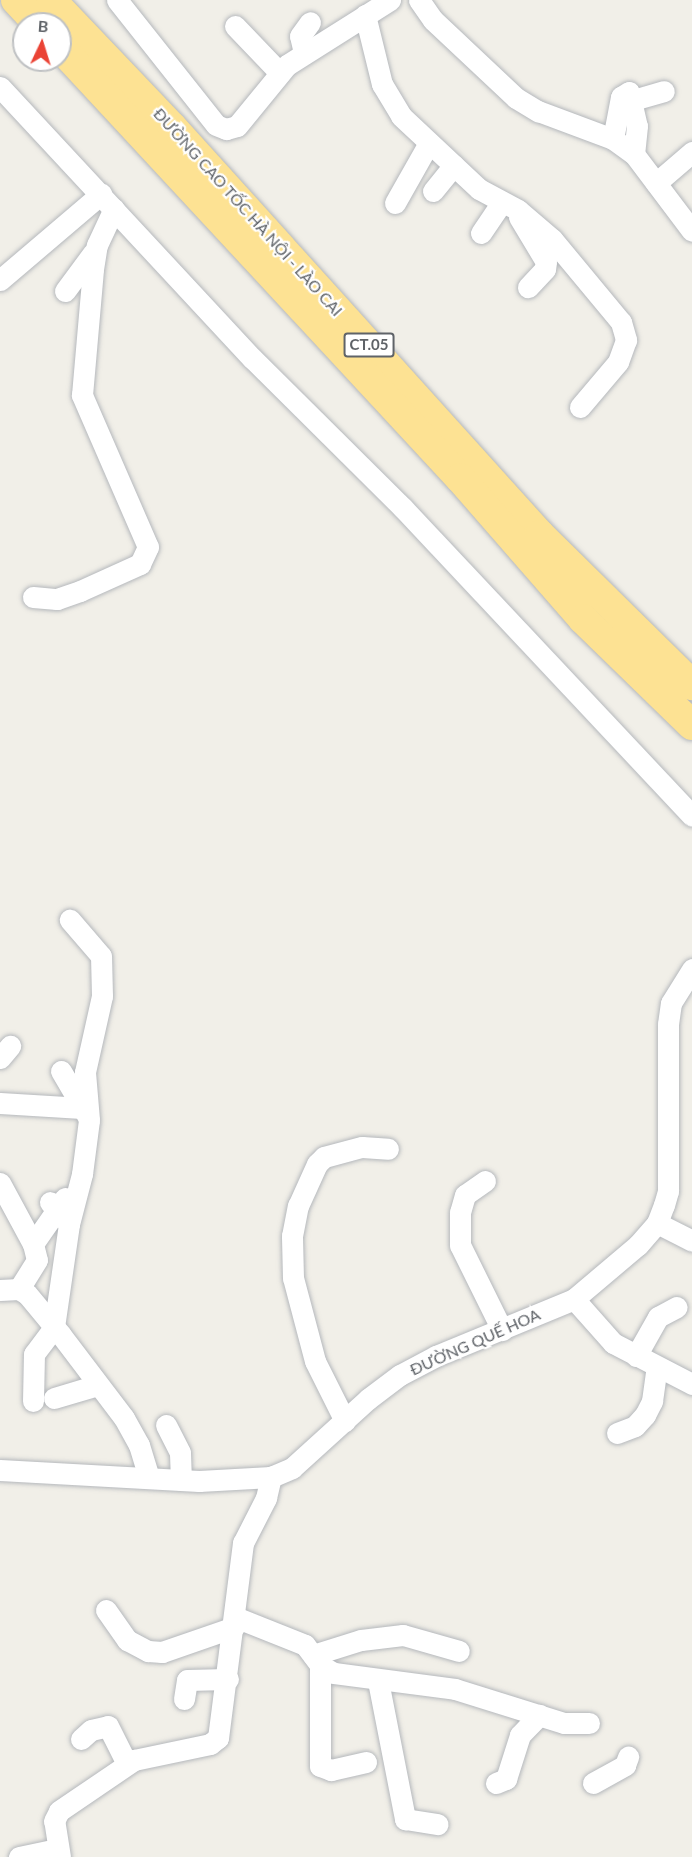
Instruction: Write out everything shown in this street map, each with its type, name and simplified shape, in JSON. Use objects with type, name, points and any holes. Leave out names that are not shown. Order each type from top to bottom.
[{"type":"highway","points":[[16,0],[27,12]]},
{"type":"highway","name":"ĐƯỜNG CAO TỐC HÀ NỘI - LÀO CAI","points":[[51,0],[172,127],[540,535],[692,685]]},
{"type":"highway","name":"ĐƯỜNG CAO TỐC HÀ NỘI - LÀO CAI","points":[[72,61],[452,470],[583,619],[692,725]]},
{"type":"street","points":[[117,0],[216,125],[226,129],[237,126],[280,74],[304,53],[390,0]]},
{"type":"street","points":[[419,0],[433,20],[516,98],[538,111],[613,139],[634,154],[692,231]]},
{"type":"street","points":[[365,15],[382,84],[401,116],[479,189],[510,206],[552,239],[621,322],[626,340],[618,362],[580,407]]},
{"type":"street","points":[[304,53],[300,36],[310,21]]},
{"type":"street","points":[[235,26],[280,74]]},
{"type":"street","points":[[368,73],[373,47]]},
{"type":"street","points":[[0,87],[253,359],[403,507],[692,816]]},
{"type":"street","points":[[633,100],[664,91]]},
{"type":"street","points":[[613,139],[621,97],[629,92],[633,100],[637,126],[634,154]]},
{"type":"street","points":[[395,203],[429,143]]},
{"type":"street","points":[[656,183],[692,152]]},
{"type":"street","points":[[433,191],[453,165]]},
{"type":"street","points":[[33,597],[57,599],[80,591],[140,564],[148,547],[82,395],[97,245],[108,202]]},
{"type":"street","points":[[0,280],[108,202]]},
{"type":"street","points":[[481,233],[510,206]]},
{"type":"street","points":[[510,206],[546,262],[545,269],[528,287]]},
{"type":"street","points":[[65,291],[97,245]]},
{"type":"street","points":[[33,1244],[58,1212],[82,1174],[85,1072],[102,996],[100,956],[70,920]]},
{"type":"street","name":"ĐƯỜNG QUẾ HOA","points":[[0,1470],[181,1480],[271,1477],[292,1468],[400,1376],[574,1299],[657,1223],[668,1191],[668,1024],[671,1003],[692,969]]},
{"type":"street","points":[[61,1071],[85,1114]]},
{"type":"street","points":[[0,1103],[85,1114]]},
{"type":"street","points":[[345,1421],[315,1361],[293,1278],[292,1236],[298,1206],[316,1164],[324,1157],[362,1147],[388,1149]]},
{"type":"street","points":[[485,1181],[465,1195],[460,1212],[460,1245],[502,1330]]},
{"type":"street","points":[[0,1183],[33,1244],[37,1260],[10,1290],[54,1327],[98,1385],[139,1445],[148,1478]]},
{"type":"street","points":[[33,1401],[34,1354],[54,1327],[58,1212]]},
{"type":"street","points":[[657,1223],[692,1241]]},
{"type":"street","points":[[574,1299],[613,1343],[692,1384]]},
{"type":"street","points":[[636,1356],[658,1317],[678,1307]]},
{"type":"street","points":[[617,1433],[634,1426],[645,1414],[652,1401],[657,1367]]},
{"type":"street","points":[[54,1398],[98,1385]]},
{"type":"street","points":[[166,1425],[180,1453],[181,1480]]},
{"type":"street","points":[[19,1857],[59,1853],[55,1815],[127,1764],[147,1755],[210,1744],[218,1738],[228,1679],[243,1543],[266,1498],[271,1477]]},
{"type":"street","points":[[106,1610],[127,1640],[148,1651],[162,1652],[235,1622],[305,1645],[317,1660],[334,1673],[378,1681],[455,1689],[564,1723],[589,1723]]},
{"type":"street","points":[[317,1660],[361,1640],[403,1635],[459,1651]]},
{"type":"street","points":[[317,1660],[320,1766],[331,1770],[366,1762]]},
{"type":"street","points":[[184,1699],[187,1680],[228,1679]]},
{"type":"street","points":[[378,1681],[405,1819],[438,1824]]},
{"type":"street","points":[[496,1783],[506,1779],[520,1735],[538,1715]]},
{"type":"street","points":[[81,1739],[91,1730],[108,1726],[127,1764]]},
{"type":"street","points":[[593,1783],[625,1765],[628,1757]]}]
